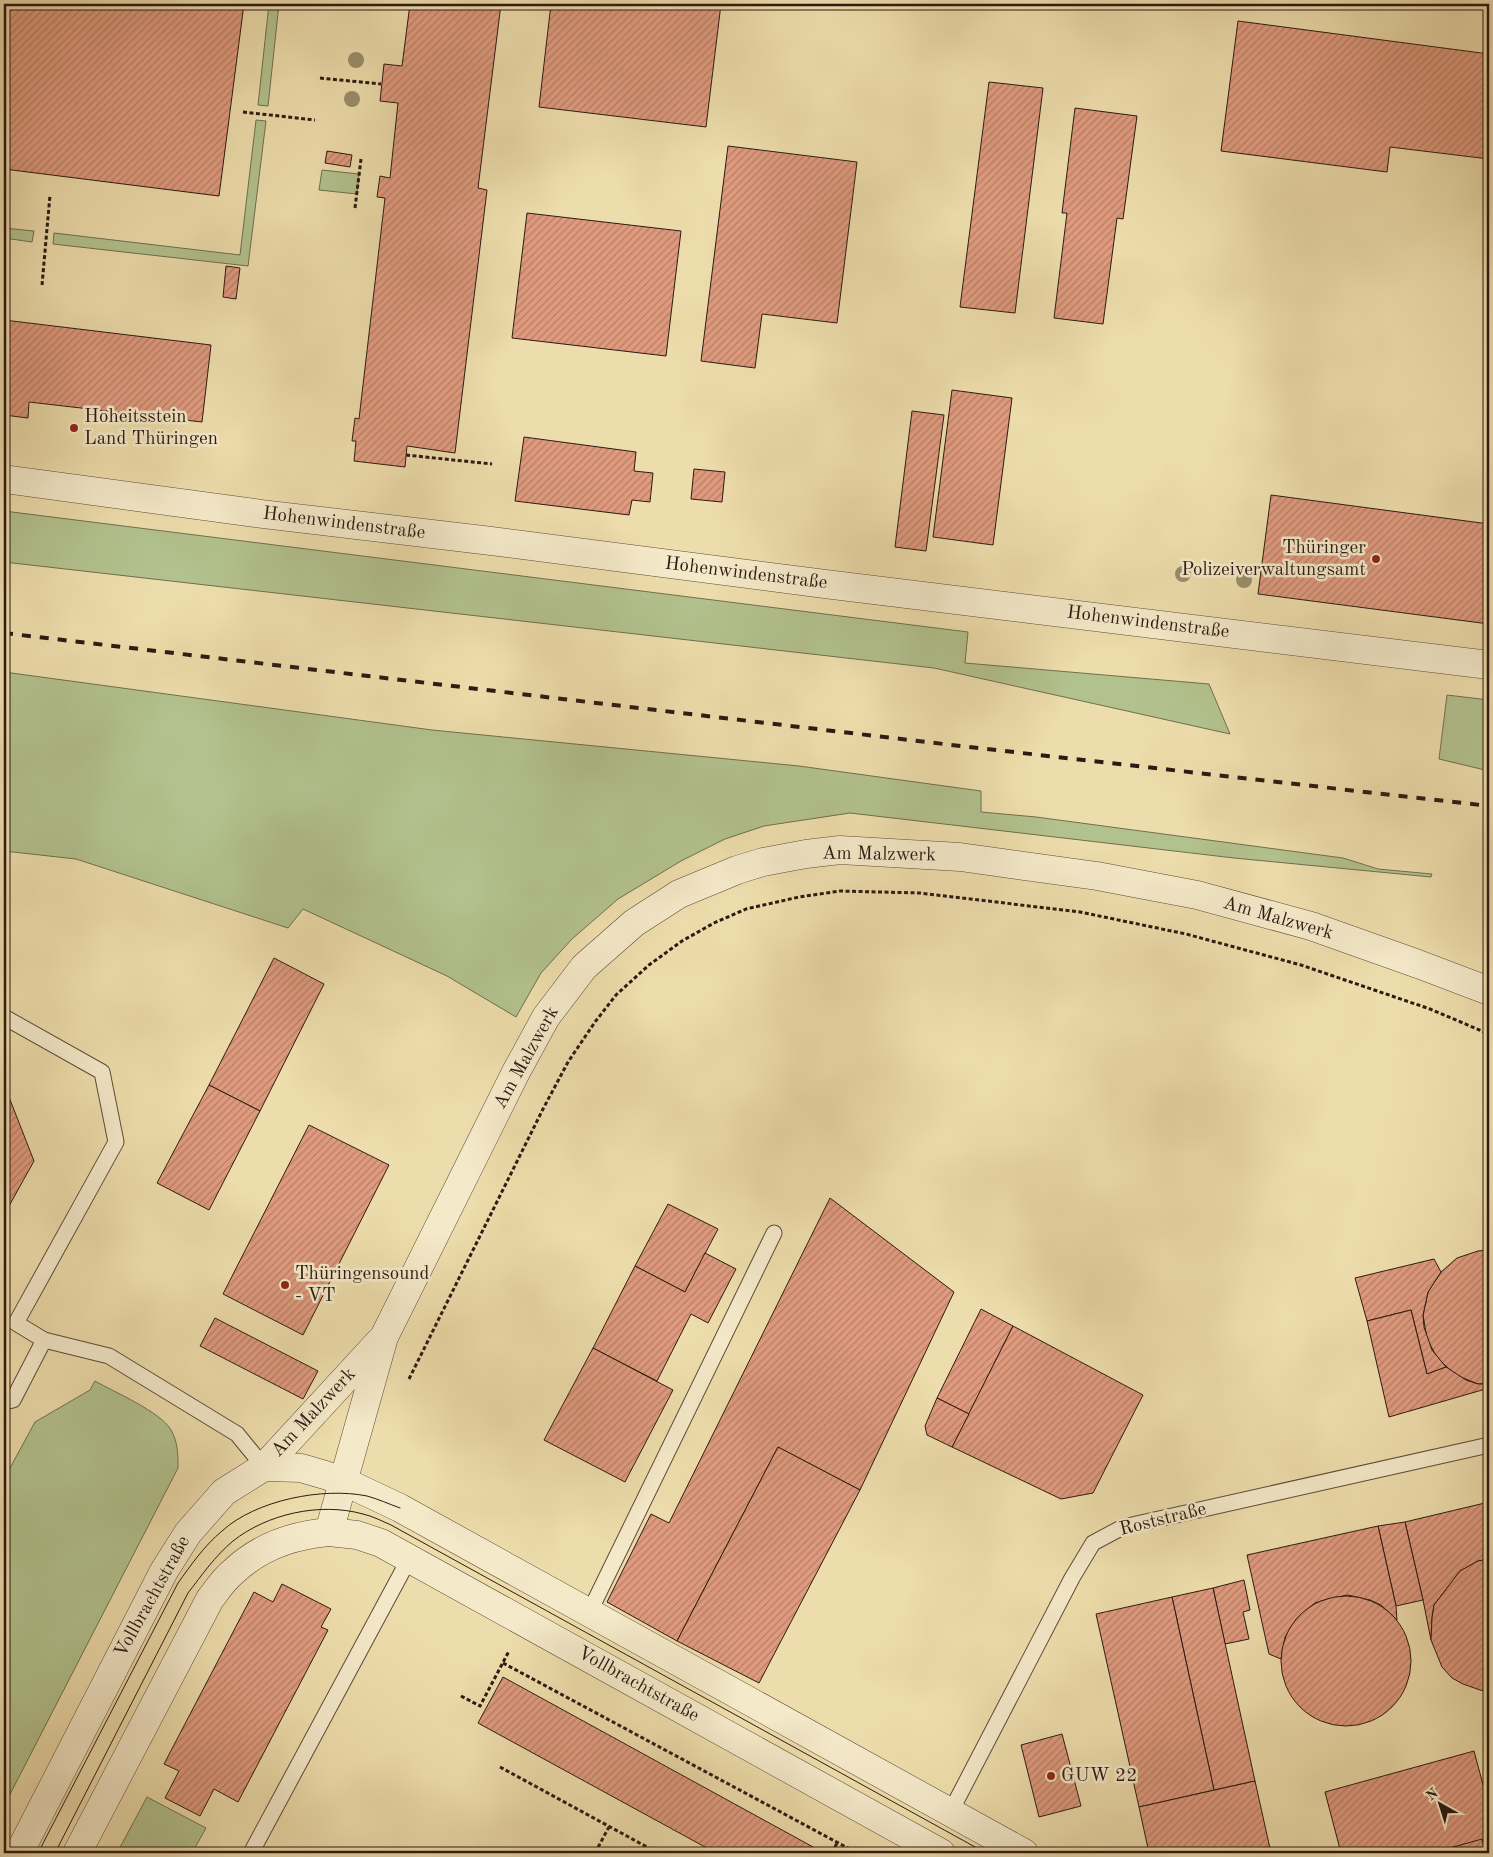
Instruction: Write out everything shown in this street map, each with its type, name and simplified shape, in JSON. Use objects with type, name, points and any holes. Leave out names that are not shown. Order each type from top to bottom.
[{"type":"street","name":"Hohenwindenstraße","points":[[4,480],[825,584],[1489,664]]},
{"type":"street","name":"Am Malzwerk","points":[[342,1487],[384,1337],[516,1072],[552,1010],[584,967],[634,923],[679,894],[763,862],[806,854],[840,850],[960,857],[1097,876],[1197,895],[1311,926],[1418,964],[1489,992]]},
{"type":"street","name":"Am Malzwerk","points":[[264,1467],[384,1337]]},
{"type":"street","points":[[264,1467],[301,1468],[342,1487],[400,1508],[1024,1853]]},
{"type":"street","name":"Vollbrachtstraße","points":[[19,1853],[164,1571],[188,1533],[224,1492],[264,1467]]},
{"type":"street","points":[[329,1532],[342,1487]]},
{"type":"street","name":"Vollbrachtstraße","points":[[77,1853],[210,1599],[232,1572],[253,1555],[306,1534],[329,1532],[357,1535],[373,1540],[409,1559],[934,1852]]},
{"type":"street","name":"Roststraße","points":[[934,1852],[950,1813]]},
{"type":"lane","points":[[4,1017],[102,1072],[116,1142],[10,1320],[44,1340],[109,1356],[237,1434],[264,1467]]},
{"type":"lane","points":[[589,1613],[774,1233]]},
{"type":"lane","points":[[4,1402],[13,1400],[44,1340]]},
{"type":"lane","name":"Roststraße","points":[[950,1813],[1072,1578],[1093,1542],[1123,1527],[1489,1445]]},
{"type":"lane","points":[[250,1853],[409,1559]]},
{"type":"path","points":[[320,78],[382,84]]},
{"type":"path","points":[[243,112],[315,120]]},
{"type":"path","points":[[355,208],[360,158]]},
{"type":"path","points":[[42,286],[50,195]]},
{"type":"path","points":[[406,455],[492,464]]},
{"type":"path","points":[[407,1383],[543,1109],[568,1062],[595,1022],[616,995],[649,965],[682,941],[714,923],[746,909],[799,897],[840,891],[920,893],[1080,912],[1186,934],[1301,965],[1430,1009],[1489,1034]]},
{"type":"path","points":[[503,1663],[857,1853]]},
{"type":"path","points":[[461,1696],[480,1706],[494,1679]]},
{"type":"path","points":[[500,1767],[658,1853]]},
{"type":"path","points":[[595,1853],[609,1827]]},
{"type":"path","points":[[832,1853],[837,1843]]},
{"type":"green space","points":[[269,4],[279,4],[268,106],[258,105]]},
{"type":"green space","points":[[256,120],[266,121],[248,266],[53,244],[54,233],[240,255]]},
{"type":"green space","points":[[322,170],[359,174],[357,194],[319,190]]},
{"type":"green space","points":[[4,228],[34,231],[32,242],[4,238]]},
{"type":"green space","points":[[4,511],[968,632],[965,663],[1209,684],[1230,734],[934,668],[4,562]]},
{"type":"green space","points":[[4,672],[432,730],[799,766],[981,791],[981,812],[1036,817],[1343,858],[1378,869],[1432,874],[1431,877],[1234,858],[850,813],[764,826],[725,839],[681,861],[618,899],[572,939],[541,973],[516,1017],[447,976],[303,909],[288,928],[76,859],[4,851]]},
{"type":"green space","points":[[1447,695],[1489,700],[1489,771],[1439,759]]},
{"type":"green space","points":[[95,1381],[148,1409],[166,1423],[175,1439],[178,1453],[178,1468],[4,1806],[4,1479],[35,1422],[90,1390]]},
{"type":"green space","points":[[147,1797],[206,1828],[192,1853],[117,1853]]},
{"type":"building","points":[[4,4],[244,4],[219,196],[4,169]]},
{"type":"building","points":[[410,4],[501,4],[478,188],[487,190],[455,453],[407,446],[405,467],[354,461],[356,441],[352,441],[355,418],[359,419],[385,198],[377,197],[380,176],[390,178],[398,103],[380,101],[384,64],[402,66]]},
{"type":"building","points":[[551,4],[721,4],[706,127],[539,107]]},
{"type":"building","points":[[1238,21],[1489,54],[1489,159],[1390,147],[1387,172],[1221,151]]},
{"type":"building","points":[[989,82],[1043,88],[1015,313],[960,307]]},
{"type":"building","points":[[1075,108],[1137,116],[1123,219],[1117,218],[1103,324],[1054,318],[1067,213],[1062,213]]},
{"type":"building","points":[[728,146],[857,162],[837,323],[762,314],[755,368],[701,361]]},
{"type":"building","points":[[327,151],[352,155],[350,167],[325,163]]},
{"type":"building","points":[[527,213],[681,231],[666,356],[512,338]]},
{"type":"building","points":[[226,266],[240,268],[236,299],[223,297]]},
{"type":"building","points":[[4,320],[211,345],[202,422],[29,402],[28,418],[4,415]]},
{"type":"building","points":[[952,390],[1012,398],[993,545],[933,537]]},
{"type":"building","points":[[912,411],[944,415],[926,551],[895,547]]},
{"type":"building","points":[[524,437],[636,452],[634,471],[653,473],[650,502],[632,500],[629,515],[515,501]]},
{"type":"building","points":[[694,469],[725,472],[722,502],[691,499]]},
{"type":"building","name":"Thüringer Polizeiverwaltungsamt","points":[[1271,495],[1489,524],[1489,624],[1258,594]]},
{"type":"building","points":[[274,958],[324,984],[260,1111],[209,1085]]},
{"type":"building","points":[[209,1085],[260,1111],[209,1210],[157,1183]]},
{"type":"building","points":[[4,1089],[7,1092],[34,1161],[4,1215]]},
{"type":"building","points":[[309,1125],[389,1165],[303,1335],[223,1294]]},
{"type":"building","points":[[830,1198],[954,1292],[860,1490],[778,1447],[677,1641],[607,1602],[651,1514],[669,1523]]},
{"type":"building","points":[[668,1204],[718,1229],[685,1292],[635,1266]]},
{"type":"building","points":[[1489,1250],[1489,1384],[1478,1384],[1456,1375],[1438,1359],[1427,1339],[1423,1315],[1428,1292],[1441,1272],[1457,1258],[1478,1251]]},
{"type":"building","points":[[705,1253],[736,1269],[708,1323],[691,1314],[657,1381],[593,1348],[635,1266],[685,1292]]},
{"type":"building","points":[[1434,1259],[1441,1272],[1428,1292],[1423,1315],[1424,1327],[1432,1350],[1446,1367],[1427,1374],[1411,1310],[1367,1321],[1355,1278]]},
{"type":"building","points":[[981,1309],[1013,1326],[969,1414],[937,1398]]},
{"type":"building","points":[[1411,1310],[1427,1374],[1446,1367],[1466,1380],[1478,1384],[1489,1384],[1489,1388],[1389,1417],[1367,1321]]},
{"type":"building","points":[[215,1318],[318,1371],[303,1399],[200,1346]]},
{"type":"building","points":[[1013,1326],[1143,1395],[1093,1493],[1061,1499],[952,1447]]},
{"type":"building","points":[[593,1348],[673,1390],[625,1482],[544,1440]]},
{"type":"building","points":[[937,1398],[969,1414],[952,1447],[927,1435],[925,1426]]},
{"type":"building","points":[[778,1447],[860,1490],[759,1683],[677,1641]]},
{"type":"building","points":[[1489,1502],[1489,1559],[1478,1561],[1460,1571],[1434,1605],[1431,1640],[1405,1522]]},
{"type":"building","points":[[1405,1522],[1423,1600],[1396,1606],[1378,1526]]},
{"type":"building","points":[[1378,1526],[1396,1606],[1397,1620],[1381,1605],[1370,1600],[1348,1595],[1328,1599],[1315,1603],[1297,1618],[1285,1637],[1281,1659],[1269,1654],[1247,1555]]},
{"type":"building","points":[[1489,1559],[1489,1692],[1463,1684],[1452,1678],[1442,1667],[1431,1640],[1434,1605],[1460,1571],[1478,1561]]},
{"type":"building","points":[[1244,1580],[1250,1610],[1243,1612],[1249,1639],[1225,1644],[1213,1588]]},
{"type":"building","points":[[282,1584],[331,1609],[321,1627],[328,1630],[238,1802],[214,1789],[200,1816],[165,1798],[179,1771],[164,1764],[254,1592],[273,1602]]},
{"type":"building","points":[[1213,1588],[1255,1781],[1214,1790],[1172,1597]]},
{"type":"building","points":[[1346,1596],[1359,1597],[1371,1601],[1392,1615],[1406,1636],[1410,1648],[1410,1674],[1406,1686],[1392,1707],[1371,1721],[1359,1725],[1346,1726],[1333,1725],[1321,1721],[1300,1707],[1286,1686],[1282,1674],[1281,1661],[1282,1648],[1286,1636],[1300,1615],[1321,1601],[1333,1597]]},
{"type":"building","points":[[1172,1597],[1214,1790],[1139,1807],[1096,1614]]},
{"type":"building","points":[[503,1677],[824,1853],[716,1853],[478,1723]]},
{"type":"building","name":"GUW 22","points":[[1062,1734],[1081,1806],[1039,1817],[1021,1745]]},
{"type":"building","points":[[1474,1751],[1489,1807],[1489,1838],[1432,1853],[1341,1853],[1325,1792]]},
{"type":"building","points":[[1255,1781],[1271,1853],[1149,1853],[1139,1807]]},
{"type":"building","points":[[1482,1839],[1485,1853],[1432,1853]]},
{"type":"tram line","points":[[38,1853],[178,1583],[215,1537],[236,1520],[253,1511],[291,1498],[331,1493],[350,1494],[367,1496],[400,1508]]},
{"type":"tram line","points":[[55,1853],[188,1593],[209,1566],[233,1541],[262,1524],[278,1517],[295,1513],[329,1509],[363,1514],[391,1525],[986,1853]]},
{"type":"railway","points":[[4,633],[969,747],[1489,806]]},
{"type":"place","name":"Hoheitsstein Land Thüringen","points":[[74,428]]},
{"type":"place","name":"Thüringer Polizeiverwaltungsamt","points":[[1376,559]]},
{"type":"place","name":"Thüringensound - VT","points":[[285,1285]]},
{"type":"place","name":"GUW 22","points":[[1051,1776]]}]
